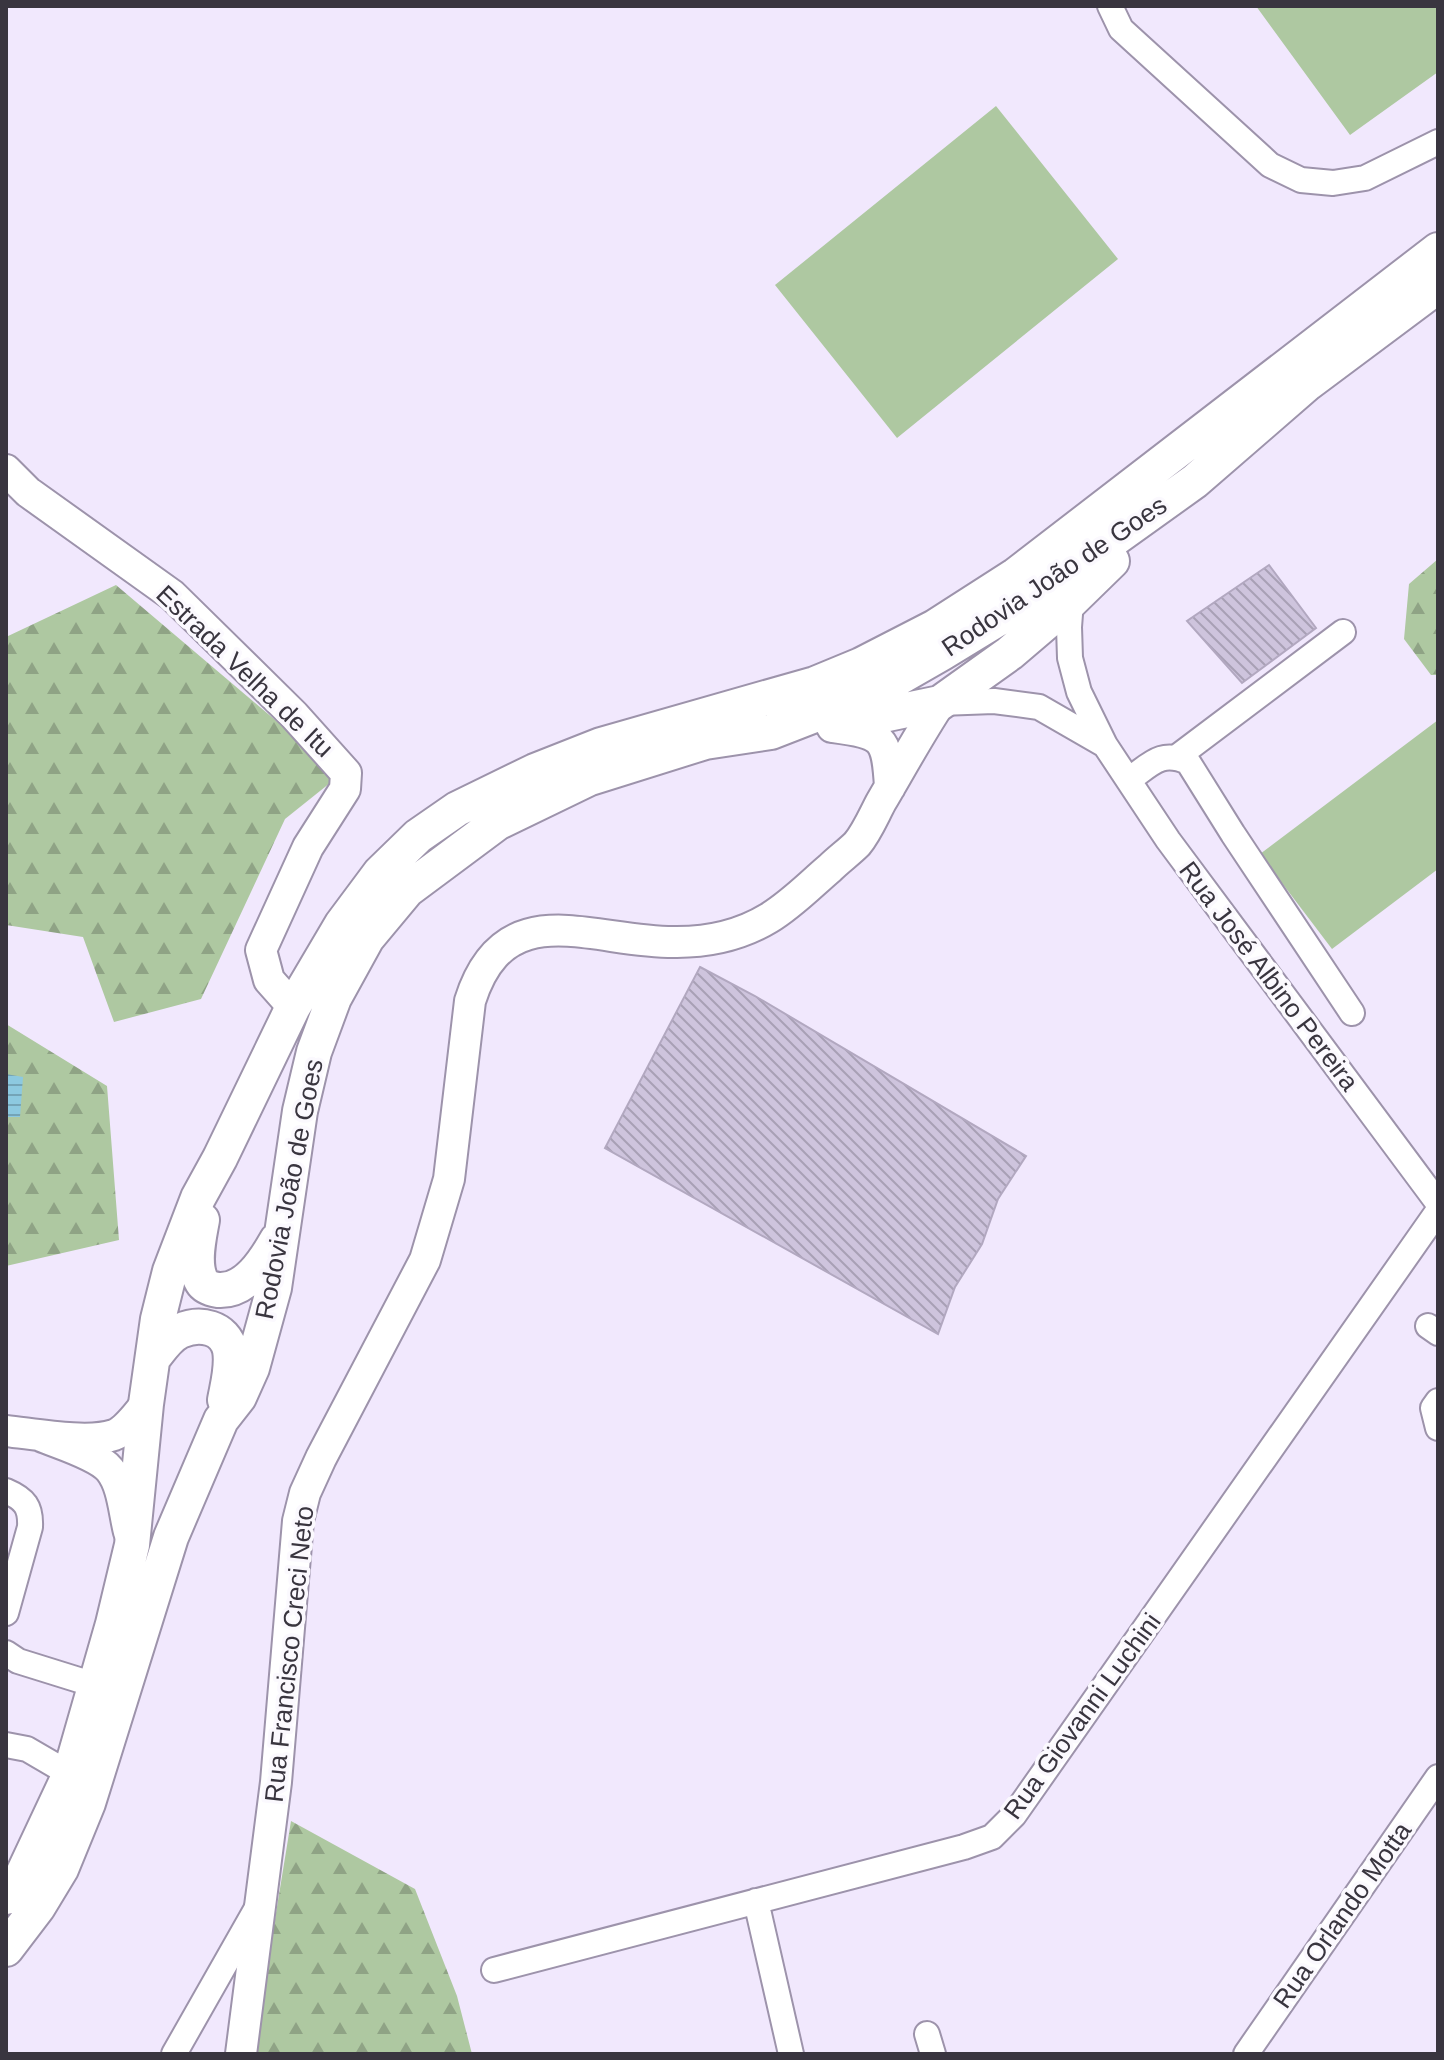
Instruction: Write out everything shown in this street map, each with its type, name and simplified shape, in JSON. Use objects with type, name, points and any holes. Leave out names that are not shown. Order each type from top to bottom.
[{"type":"highway","name":"Rodovia João de Goes","points":[[6,1897],[23,1874],[70,1774],[132,1545],[146,1404],[158,1319],[170,1271],[198,1198],[293,1007],[342,924],[380,873],[418,836],[457,809],[535,771],[601,745],[815,684],[861,665],[935,627],[1016,575],[1438,250]]},
{"type":"highway","name":"Rodovia João de Goes","points":[[6,1949],[38,1907],[61,1869],[88,1803],[171,1537],[221,1420],[239,1397],[252,1368],[274,1288],[300,1111],[314,1052],[334,998],[367,938],[407,890],[497,823],[590,778],[705,742],[771,732],[874,692],[942,653],[1029,600],[1195,481],[1308,383],[1438,286]]},
{"type":"highway","points":[[771,732],[826,726],[940,703],[1010,653],[1071,601],[1195,481]]},
{"type":"highway","points":[[220,1158],[201,1221],[197,1252],[202,1282],[210,1289],[223,1290],[237,1286],[252,1276],[266,1259],[282,1231]]},
{"type":"highway","points":[[154,1357],[178,1332],[208,1326],[220,1332],[229,1345],[232,1361],[221,1420]]},
{"type":"main road","name":"Estrada Velha de Itu","points":[[6,470],[28,492],[172,595],[294,715],[346,773],[345,789],[308,847],[261,950],[269,980],[293,1007]]},
{"type":"main road","name":"Rua Francisco Creci Neto","points":[[260,1903],[276,1782],[298,1521],[305,1493],[321,1458],[425,1260],[449,1179],[470,1001],[478,977],[500,950],[525,934],[558,930],[675,943],[731,937],[768,918],[802,895],[858,843],[912,745],[940,703]]},
{"type":"main road","points":[[826,726],[862,731],[876,738],[888,753],[890,787]]},
{"type":"main road","points":[[6,1431],[41,1436],[96,1437],[116,1434],[146,1404]]},
{"type":"main road","points":[[41,1436],[100,1461],[110,1470],[117,1484],[132,1545]]},
{"type":"main road","points":[[241,2054],[260,1903]]},
{"type":"street","points":[[1110,6],[1121,29],[1132,40],[1270,165],[1301,180],[1333,183],[1365,178],[1438,142]]},
{"type":"street","name":"Rua José Albino Pereira","points":[[1071,601],[1070,658],[1079,692],[1105,745],[1168,840],[1438,1203]]},
{"type":"street","points":[[1177,757],[1343,632]]},
{"type":"street","name":"Rua José Albino Pereira","points":[[940,703],[994,701],[1039,707],[1105,745]]},
{"type":"street","points":[[1130,779],[1160,757],[1177,757],[1188,762],[1352,1013]]},
{"type":"street","name":"Rua Giovanni Luchini","points":[[494,1970],[964,1847],[992,1837],[1014,1815],[1438,1211]]},
{"type":"street","points":[[1438,1401],[1433,1408],[1438,1428]]},
{"type":"street","points":[[6,1491],[23,1499],[29,1506],[30,1516],[6,1613]]},
{"type":"street","points":[[6,1653],[18,1661],[95,1685]]},
{"type":"street","points":[[6,1745],[27,1749],[70,1774]]},
{"type":"street","name":"Rua Orlando Motta","points":[[1246,2054],[1438,1777]]},
{"type":"street","points":[[756,1901],[791,2054]]},
{"type":"street","points":[[174,2054],[260,1903]]},
{"type":"green space","points":[[1256,6],[1438,6],[1438,72],[1350,135]]},
{"type":"green space","points":[[996,106],[1118,259],[897,438],[775,285]]},
{"type":"green space","points":[[1438,559],[1438,675],[1431,675],[1404,639],[1409,584]]},
{"type":"green space","points":[[116,585],[340,775],[285,819],[201,999],[114,1022],[83,937],[6,925],[6,637]]},
{"type":"green space","points":[[1438,720],[1438,869],[1332,949],[1260,854]]},
{"type":"green space","points":[[6,1024],[107,1086],[119,1240],[6,1266]]},
{"type":"green space","points":[[291,1821],[415,1889],[457,1996],[472,2054],[253,2054]]},
{"type":"water","points":[[6,1074],[23,1077],[20,1117],[6,1117]]},
{"type":"building","points":[[1269,565],[1316,628],[1242,683],[1187,621]]},
{"type":"building","points":[[700,967],[755,996],[1026,1156],[998,1199],[982,1244],[955,1287],[938,1334],[605,1148]]}]
